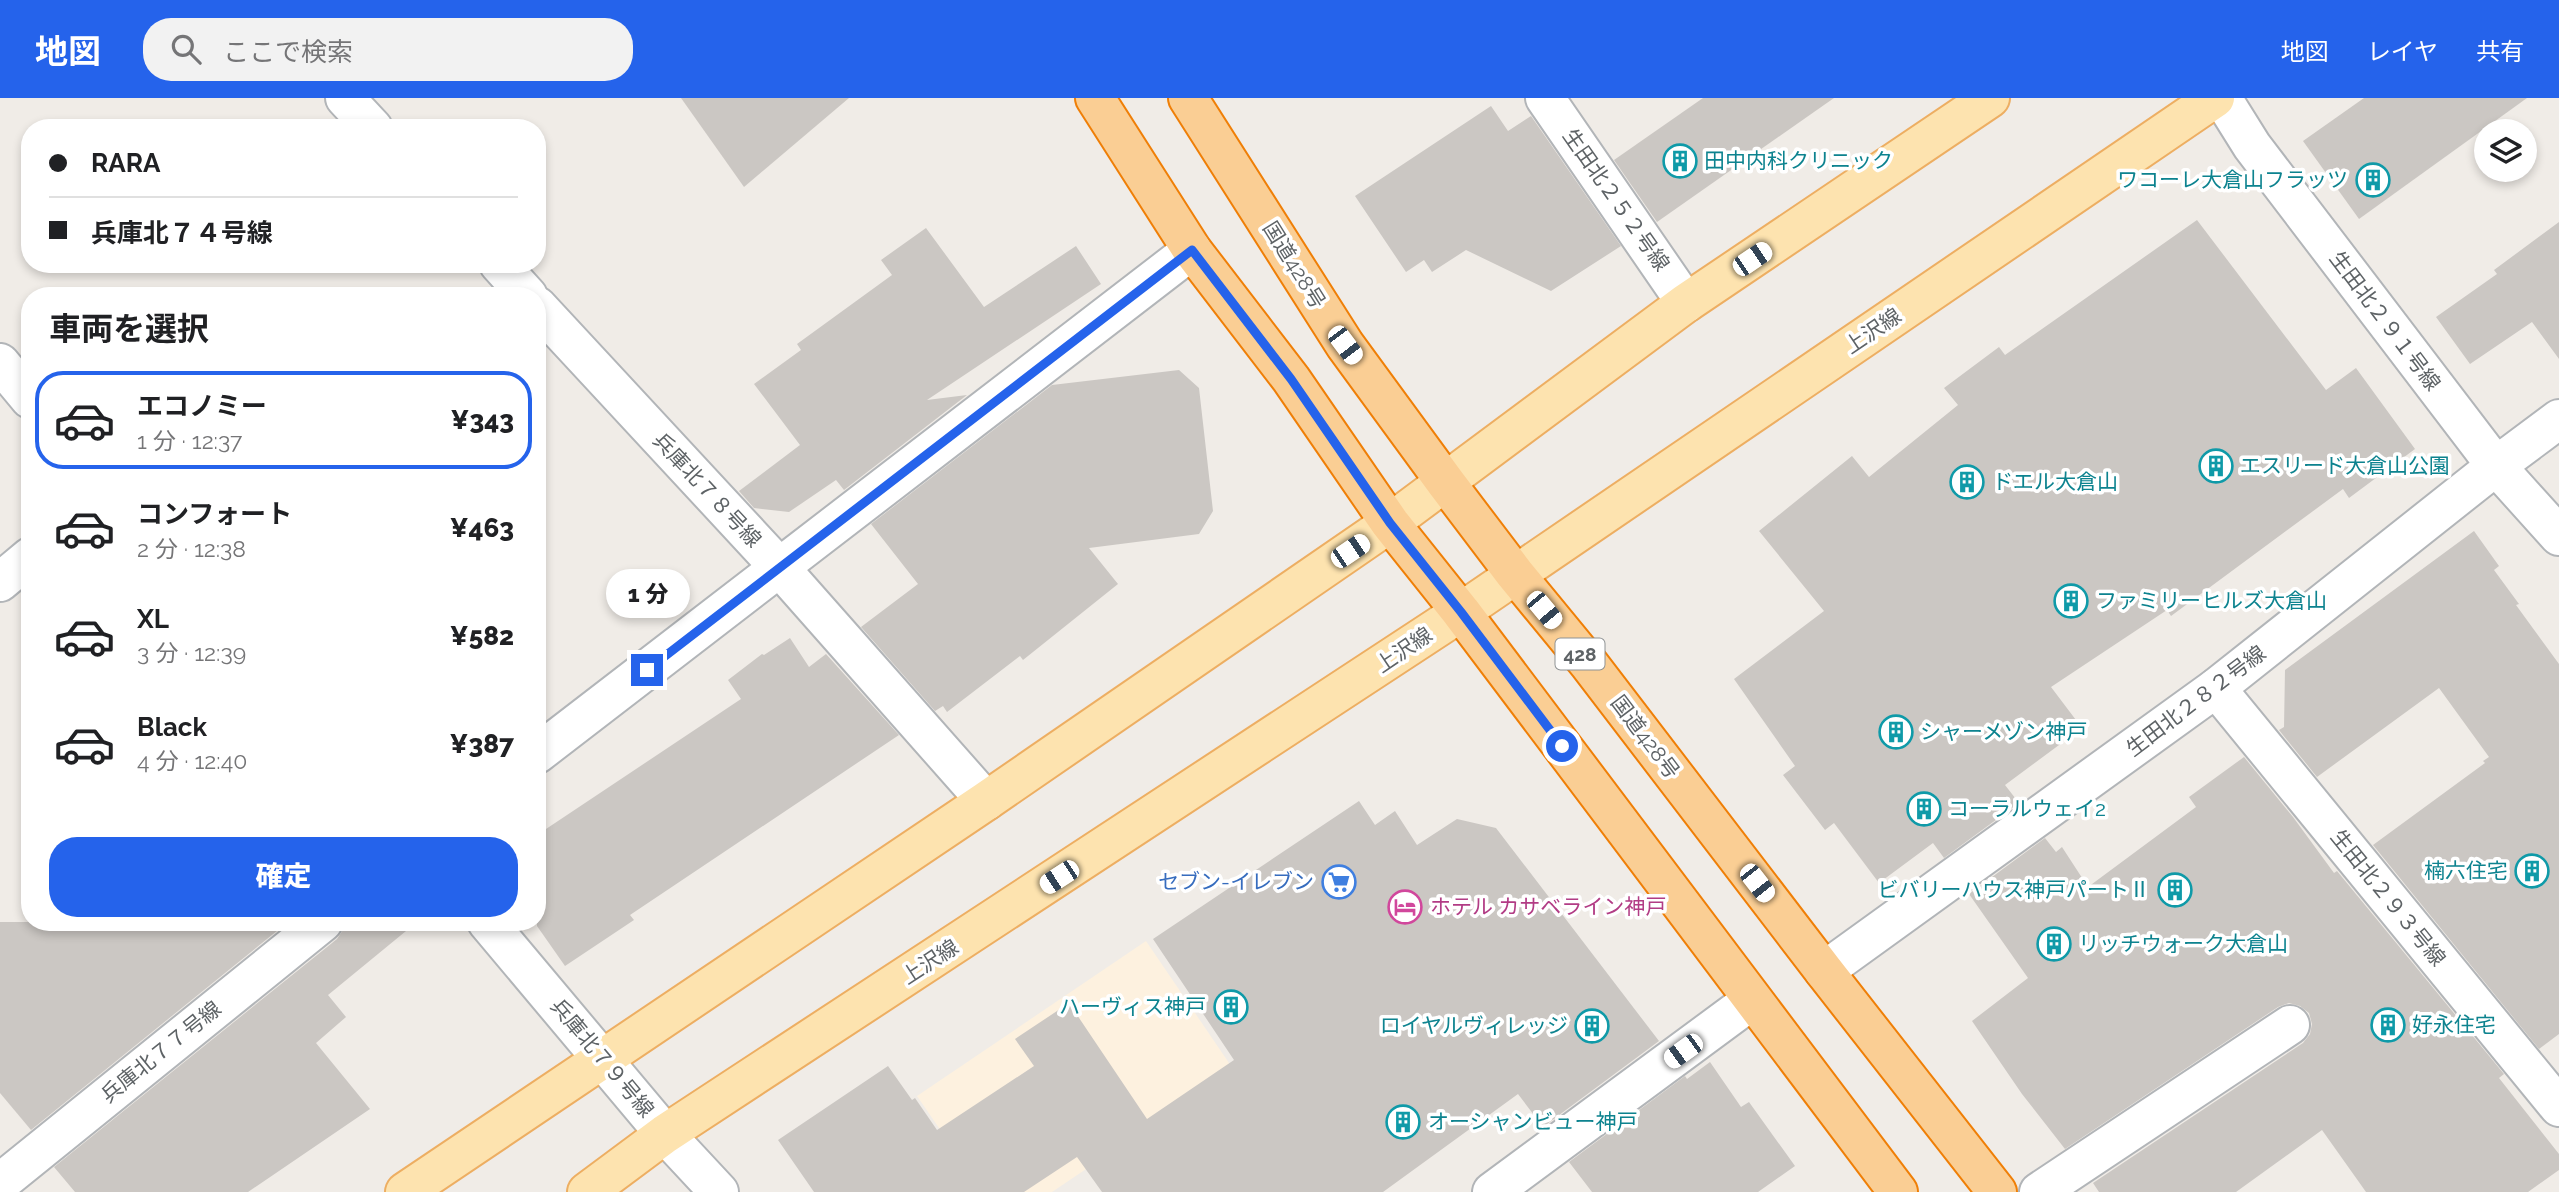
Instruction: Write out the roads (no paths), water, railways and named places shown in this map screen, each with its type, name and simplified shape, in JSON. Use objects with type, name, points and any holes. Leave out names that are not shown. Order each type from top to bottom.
[{"type":"highway","points":[[1095,98],[1192,250],[1291,379],[1390,523],[1461,612],[1898,1192]]},
{"type":"highway","name":"国道428号","points":[[1188,98],[1345,345],[1446,483],[1997,1192]]},
{"type":"main road","points":[[405,1192],[986,801],[1390,523],[1686,303],[1990,98]]},
{"type":"main road","name":"上沢線","points":[[587,1192],[665,1135],[1461,612],[2215,98]]},
{"type":"street","points":[[345,98],[365,119]]},
{"type":"street","name":"生田北２９１号線","points":[[2222,98],[2252,146],[2496,466],[2559,536]]},
{"type":"street","name":"生田北２５２号線","points":[[1558,102],[1686,303]]},
{"type":"street","points":[[546,747],[1192,250]]},
{"type":"street","points":[[507,273],[520,287]]},
{"type":"street","name":"兵庫北７８号線","points":[[546,316],[780,568],[986,801]]},
{"type":"street","points":[[0,363],[21,388]]},
{"type":"street","name":"生田北２８２号線","points":[[1824,971],[2217,688],[2559,419]]},
{"type":"street","points":[[0,582],[21,564]]},
{"type":"street","name":"生田北２９３号線","points":[[2217,688],[2559,1107]]},
{"type":"street","name":"兵庫北７７号線","points":[[0,1183],[312,931]]},
{"type":"street","name":"兵庫北７９号線","points":[[495,931],[665,1135],[719,1192]]},
{"type":"street","points":[[1492,1192],[1752,1000]]},
{"type":"street","points":[[2039,1192],[2290,1025]]},
{"type":"place","name":"田中内科クリニック","points":[[1680,161]]},
{"type":"place","name":"ワコーレ大倉山フラッツ","points":[[2373,180]]},
{"type":"place","name":"エスリード大倉山公園","points":[[2216,466]]},
{"type":"place","name":"ドエル大倉山","points":[[1967,482]]},
{"type":"place","name":"ファミリーヒルズ大倉山","points":[[2071,601]]},
{"type":"place","name":"シャーメゾン神戸","points":[[1896,732]]},
{"type":"place","name":"コーラルウェイ2","points":[[1924,809]]},
{"type":"place","name":"楠六住宅","points":[[2532,871]]},
{"type":"place","name":"セブン-イレブン","points":[[1339,882]]},
{"type":"place","name":"ビバリーハウス神戸パートⅡ","points":[[2175,890]]},
{"type":"place","name":"ホテル カサベライン神戸","points":[[1405,907]]},
{"type":"place","name":"リッチウォーク大倉山","points":[[2054,944]]},
{"type":"place","name":"ハーヴィス神戸","points":[[1231,1007]]},
{"type":"place","name":"好永住宅","points":[[2388,1025]]},
{"type":"place","name":"ロイヤルヴィレッジ","points":[[1592,1026]]},
{"type":"place","name":"オーシャンビュー神戸","points":[[1403,1122]]}]
